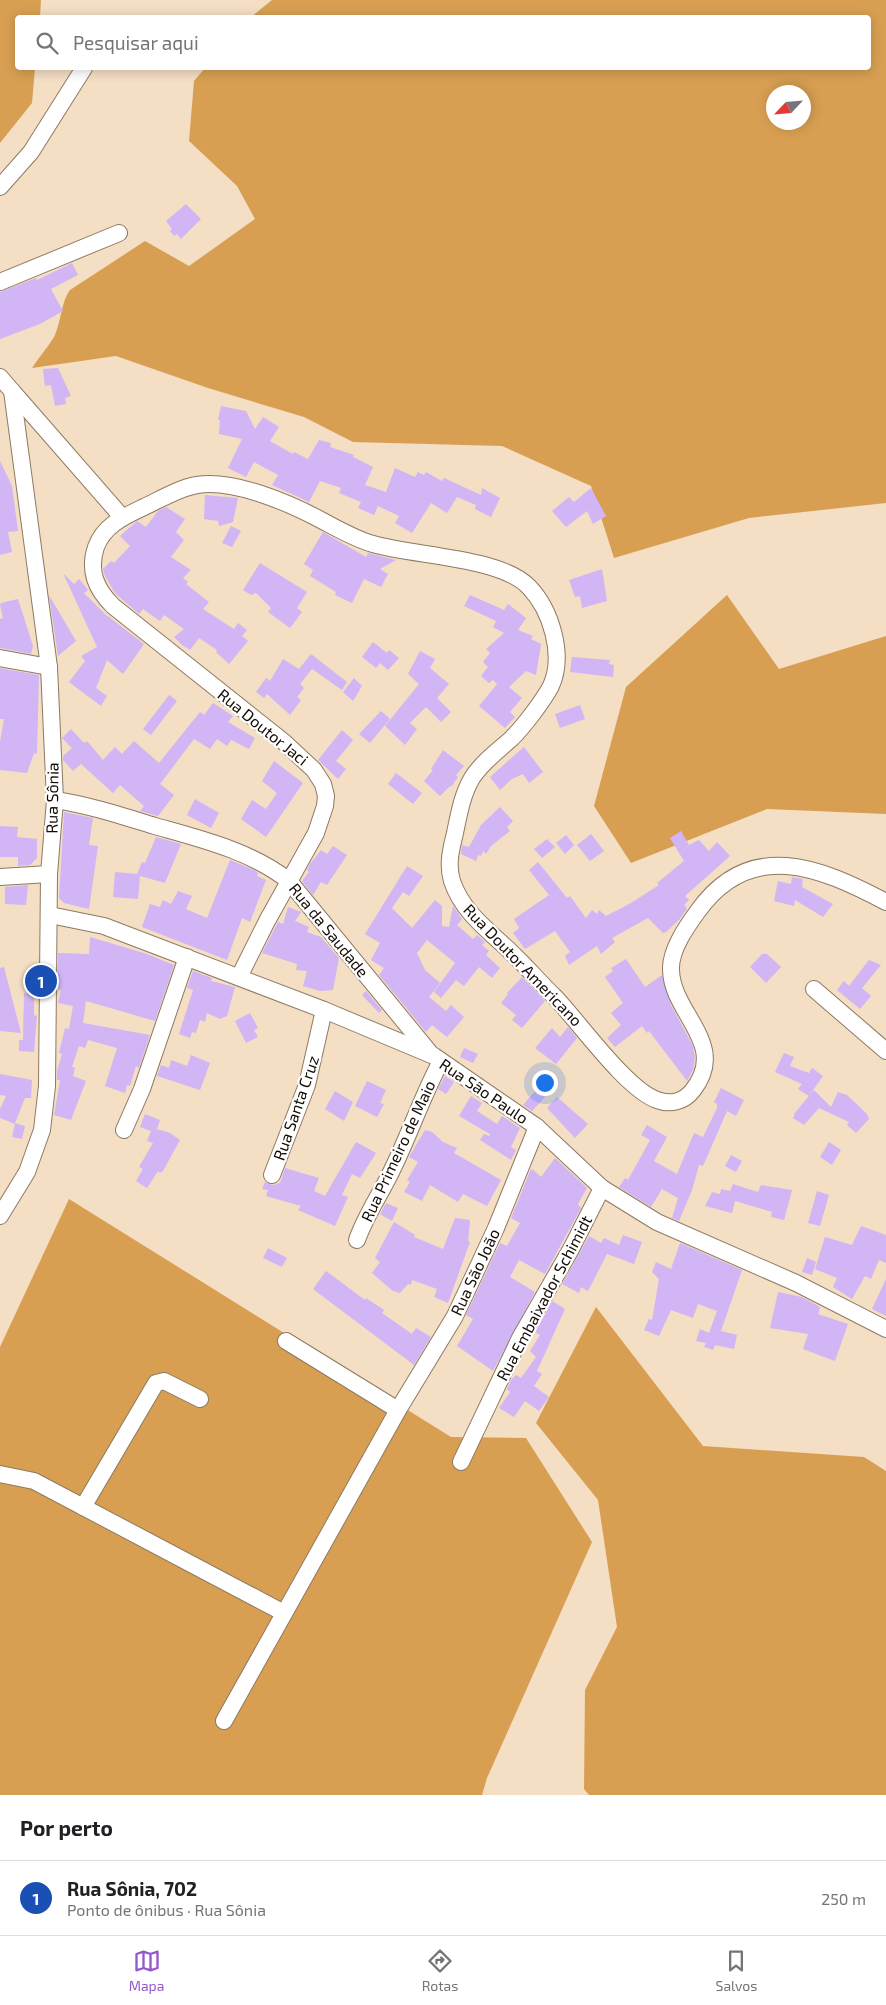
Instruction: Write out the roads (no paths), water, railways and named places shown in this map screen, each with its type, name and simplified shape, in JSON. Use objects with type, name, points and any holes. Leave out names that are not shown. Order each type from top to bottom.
[{"type":"street","points":[[0,187],[31,152],[83,70]]},
{"type":"street","points":[[0,282],[119,233]]},
{"type":"street","points":[[0,377],[122,517]]},
{"type":"street","name":"Rua Sônia","points":[[0,1216],[26,1172],[42,1130],[47,1086],[49,874],[55,800],[49,667],[12,391]]},
{"type":"street","name":"Rua Doutor Americano","points":[[122,517],[182,489],[204,484],[228,486],[299,509],[367,542],[483,565],[516,577],[531,589],[541,603],[553,635],[556,648],[554,675],[550,686],[520,728],[478,770],[469,784],[460,806],[451,851],[449,867],[452,880],[462,902],[474,918],[514,955],[571,1014],[627,1079],[656,1100],[676,1102],[688,1096],[699,1082],[704,1067],[705,1054],[702,1040],[682,1002],[671,970],[677,946],[690,923],[715,891],[731,878],[751,868],[770,864],[790,865],[815,871],[857,886],[886,902]]},
{"type":"street","name":"Rua Doutor Jaci","points":[[122,517],[102,535],[94,557],[94,577],[102,594],[149,636],[284,742],[314,770],[323,784],[326,796],[323,815],[316,833],[239,977]]},
{"type":"street","points":[[0,658],[49,667]]},
{"type":"street","name":"Rua da Saudade","points":[[55,800],[94,807],[223,846],[274,869],[290,881],[437,1060]]},
{"type":"street","points":[[0,877],[49,874]]},
{"type":"street","name":"Rua São Paulo","points":[[50,915],[104,926],[187,956],[324,1010],[437,1060],[537,1127],[602,1188],[657,1222],[796,1283],[886,1328]]},
{"type":"street","points":[[124,1130],[142,1089],[187,956]]},
{"type":"street","points":[[814,989],[886,1051]]},
{"type":"street","name":"Rua Santa Cruz","points":[[272,1175],[307,1085],[324,1010]]},
{"type":"street","name":"Rua Primeiro de Maio","points":[[357,1240],[365,1220],[394,1167],[437,1060]]},
{"type":"street","name":"Rua São João","points":[[224,1721],[398,1410],[455,1316],[496,1228],[537,1127]]},
{"type":"street","name":"Rua Embaixador Schimidt","points":[[461,1462],[520,1338],[571,1249],[602,1188]]},
{"type":"street","points":[[286,1341],[398,1410]]},
{"type":"street","points":[[83,1507],[156,1383],[164,1381],[200,1399]]},
{"type":"street","points":[[0,1474],[34,1481],[284,1614]]},
{"type":"place","name":"Rua Sônia, 702","points":[[41,981]]}]
